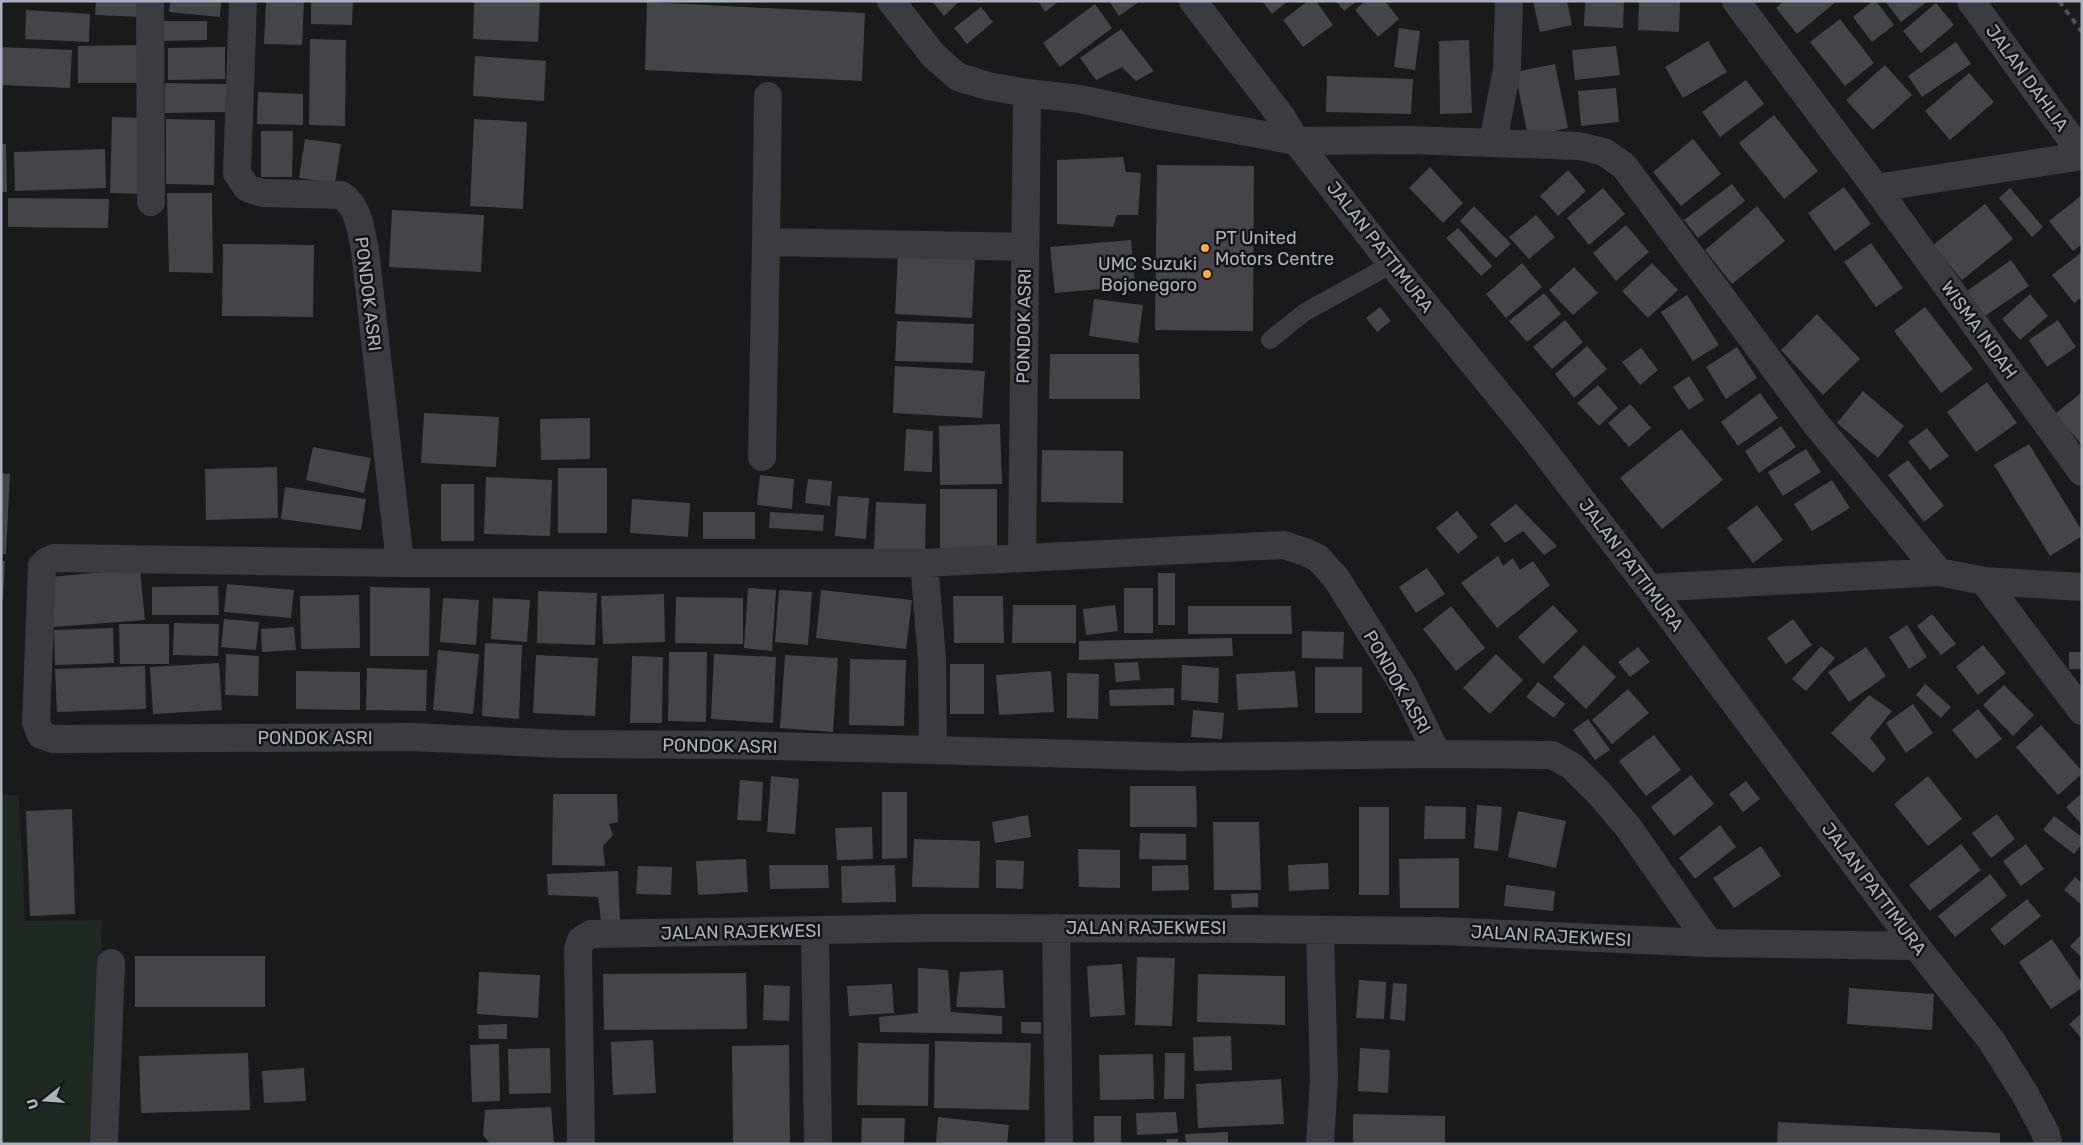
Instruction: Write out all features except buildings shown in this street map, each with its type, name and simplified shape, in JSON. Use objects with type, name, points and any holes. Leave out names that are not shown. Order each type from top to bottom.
[{"type":"street","points":[[150,1],[151,202]]},
{"type":"street","name":"PONDOK ASRI","points":[[243,1],[237,173],[247,188],[263,193],[341,195],[348,200],[354,209],[365,250],[400,563]]},
{"type":"street","points":[[891,1],[932,55],[958,77],[988,86],[1080,99],[1296,141],[1493,142],[1578,146],[1604,152],[1624,166],[1816,424],[1939,572]]},
{"type":"street","name":"JALAN PATTIMURA","points":[[1193,1],[1283,118],[1296,141],[1392,264],[1535,439],[1649,588],[1916,946],[1991,1040],[2025,1094],[2046,1134],[2048,1144]]},
{"type":"street","points":[[1493,142],[1507,69],[1509,1]]},
{"type":"street","name":"WISMA INDAH","points":[[1736,1],[1876,188],[2082,472]]},
{"type":"street","name":"JALAN DAHLIA","points":[[1971,1],[2082,155]]},
{"type":"street","name":"PONDOK ASRI","points":[[1022,558],[1027,93]]},
{"type":"street","points":[[762,457],[768,96]]},
{"type":"street","points":[[1876,188],[2082,155]]},
{"type":"street","points":[[766,242],[1025,246]]},
{"type":"street","name":"PONDOK ASRI","points":[[1437,754],[1404,686],[1336,578],[1318,558],[1284,545],[924,563],[400,563],[54,558],[42,566],[36,722],[41,734],[53,739],[412,737],[563,744],[730,745],[1179,757],[1437,754],[1552,755],[1572,766],[1599,793],[1628,827],[1709,943]]},
{"type":"street","points":[[924,563],[932,660],[933,750]]},
{"type":"street","points":[[1649,588],[1939,572],[1984,581],[2082,587]]},
{"type":"street","points":[[1984,581],[2082,711]]},
{"type":"street","points":[[1056,928],[1059,1144]]},
{"type":"street","name":"JALAN RAJEKWESI","points":[[581,1144],[578,949],[581,940],[591,934],[1056,928],[1320,931],[1441,930],[1709,943],[1916,946]]},
{"type":"street","points":[[815,931],[818,1144]]},
{"type":"street","points":[[1320,931],[1324,1078],[1320,1144]]},
{"type":"street","points":[[104,1144],[111,963]]},
{"type":"lane","points":[[1270,340],[1305,312],[1392,264]]},
{"type":"shaded area","points":[[1,795],[19,795],[25,921],[102,920],[94,1144],[1,1144]]},
{"type":"railway","points":[[2059,1],[2082,32]]},
{"type":"place","name":"PT United Motors Centre","points":[[1205,248]]},
{"type":"place","name":"UMC Suzuki Bojonegoro","points":[[1207,274]]}]
